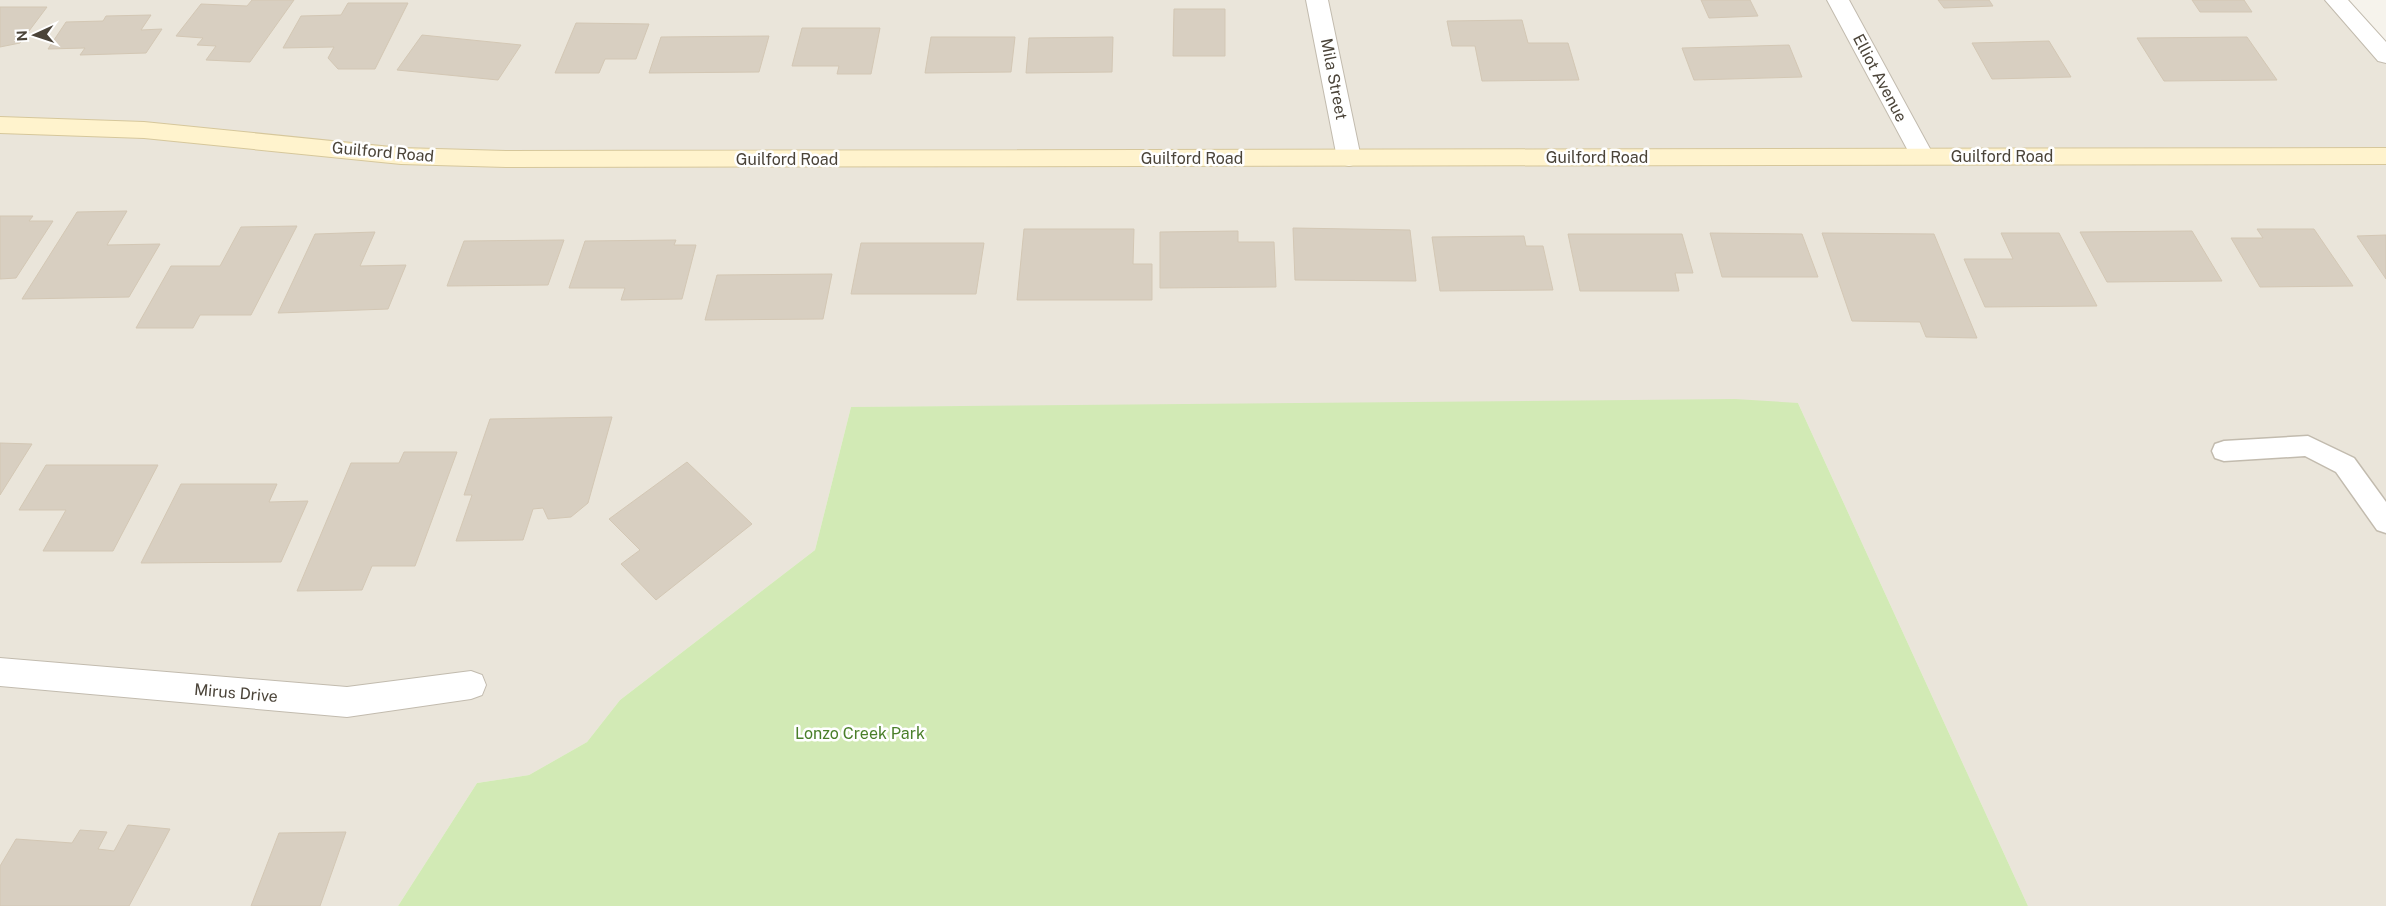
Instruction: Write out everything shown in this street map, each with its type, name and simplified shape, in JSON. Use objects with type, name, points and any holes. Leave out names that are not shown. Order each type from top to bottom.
[{"type":"street","name":"Mila Street","points":[[1317,0],[1349,158]]},
{"type":"street","name":"Elliot Avenue","points":[[1838,0],[1922,156]]},
{"type":"street","points":[[2336,0],[2386,56]]},
{"type":"street","name":"Guilford Road","points":[[0,125],[144,130],[401,156],[506,159],[2386,156]]},
{"type":"street","name":"Mirus Drive","points":[[0,672],[347,702],[471,685]]},
{"type":"lane","points":[[2224,451],[2308,446],[2345,465],[2386,522]]},
{"type":"shaded area","points":[[0,0],[2336,0],[2386,56],[2386,906],[2028,906],[1798,403],[851,407],[815,550],[620,700],[587,742],[529,775],[477,783],[398,906],[0,906]]},
{"type":"green space","name":"Lonzo Creek Park","points":[[1735,399],[1798,403],[2028,906],[398,906],[477,783],[529,775],[587,742],[620,700],[815,550],[851,407]]},
{"type":"building","points":[[252,0],[294,0],[250,62],[206,60],[216,46],[197,45],[203,38],[176,36],[201,4],[247,6]]},
{"type":"building","points":[[1701,0],[1750,0],[1758,16],[1709,18]]},
{"type":"building","points":[[1938,0],[1989,0],[1993,6],[1944,8]]},
{"type":"building","points":[[2192,0],[2244,0],[2252,12],[2200,12]]},
{"type":"building","points":[[348,3],[408,3],[375,69],[338,69],[328,58],[334,47],[283,48],[301,16],[341,15]]},
{"type":"building","points":[[0,7],[47,7],[20,43],[0,47]]},
{"type":"building","points":[[1174,9],[1225,9],[1225,56],[1173,56]]},
{"type":"building","points":[[151,15],[141,30],[162,29],[146,53],[80,55],[85,48],[48,49],[66,22],[103,21],[106,16]]},
{"type":"building","points":[[1522,20],[1528,43],[1568,43],[1579,80],[1482,81],[1475,46],[1452,46],[1447,21]]},
{"type":"building","points":[[576,23],[649,24],[636,59],[605,59],[599,73],[555,73]]},
{"type":"building","points":[[802,28],[880,28],[871,74],[837,74],[839,66],[792,66]]},
{"type":"building","points":[[422,35],[521,45],[498,80],[397,70]]},
{"type":"building","points":[[769,36],[759,72],[649,73],[661,37]]},
{"type":"building","points":[[931,37],[1015,37],[1011,72],[925,73]]},
{"type":"building","points":[[1113,37],[1112,72],[1026,73],[1029,38]]},
{"type":"building","points":[[2247,37],[2277,80],[2164,81],[2137,38]]},
{"type":"building","points":[[2049,41],[2071,77],[1992,79],[1972,43]]},
{"type":"building","points":[[1789,45],[1802,77],[1694,80],[1682,48]]},
{"type":"building","points":[[127,211],[107,245],[160,244],[129,297],[22,299],[77,212]]},
{"type":"building","points":[[0,216],[33,216],[29,221],[53,221],[16,278],[0,279]]},
{"type":"building","points":[[297,226],[251,315],[200,315],[193,328],[136,328],[171,266],[220,266],[241,227]]},
{"type":"building","points":[[1293,228],[1410,230],[1416,281],[1295,280]]},
{"type":"building","points":[[1024,229],[1134,229],[1133,264],[1152,264],[1152,300],[1017,300]]},
{"type":"building","points":[[2257,229],[2314,229],[2353,286],[2260,287],[2231,238],[2263,238]]},
{"type":"building","points":[[1238,231],[1238,242],[1274,242],[1276,287],[1160,288],[1160,232]]},
{"type":"building","points":[[2192,231],[2222,281],[2107,282],[2080,232]]},
{"type":"building","points":[[375,232],[360,266],[406,265],[388,309],[278,313],[315,234]]},
{"type":"building","points":[[1710,233],[1802,234],[1818,277],[1722,277]]},
{"type":"building","points":[[1822,233],[1934,234],[1977,338],[1926,337],[1920,322],[1852,321]]},
{"type":"building","points":[[2001,233],[2059,233],[2097,306],[1985,307],[1964,259],[2013,259]]},
{"type":"building","points":[[1568,234],[1682,234],[1693,273],[1675,273],[1679,291],[1580,291]]},
{"type":"building","points":[[2386,235],[2386,279],[2357,236]]},
{"type":"building","points":[[1524,236],[1526,246],[1543,246],[1553,290],[1440,291],[1432,237]]},
{"type":"building","points":[[564,240],[548,285],[447,286],[464,241]]},
{"type":"building","points":[[676,240],[674,245],[696,245],[682,299],[621,300],[625,288],[569,288],[585,241]]},
{"type":"building","points":[[861,243],[984,243],[976,294],[851,294]]},
{"type":"building","points":[[832,274],[823,319],[705,320],[717,275]]},
{"type":"building","points":[[612,417],[588,503],[571,517],[548,519],[543,508],[533,509],[523,540],[456,541],[472,495],[464,495],[490,419]]},
{"type":"building","points":[[0,443],[32,444],[0,495]]},
{"type":"building","points":[[404,452],[457,452],[415,566],[372,566],[362,590],[297,591],[351,463],[399,463]]},
{"type":"building","points":[[687,462],[752,524],[656,600],[621,564],[640,550],[609,519]]},
{"type":"building","points":[[46,465],[158,465],[113,551],[43,551],[66,510],[19,510]]},
{"type":"building","points":[[181,484],[277,484],[269,502],[308,501],[281,562],[141,563]]},
{"type":"building","points":[[128,825],[170,829],[129,906],[0,906],[0,866],[16,839],[72,843],[80,830],[107,832],[98,849],[114,851]]},
{"type":"building","points":[[346,832],[320,906],[251,906],[279,833]]}]
